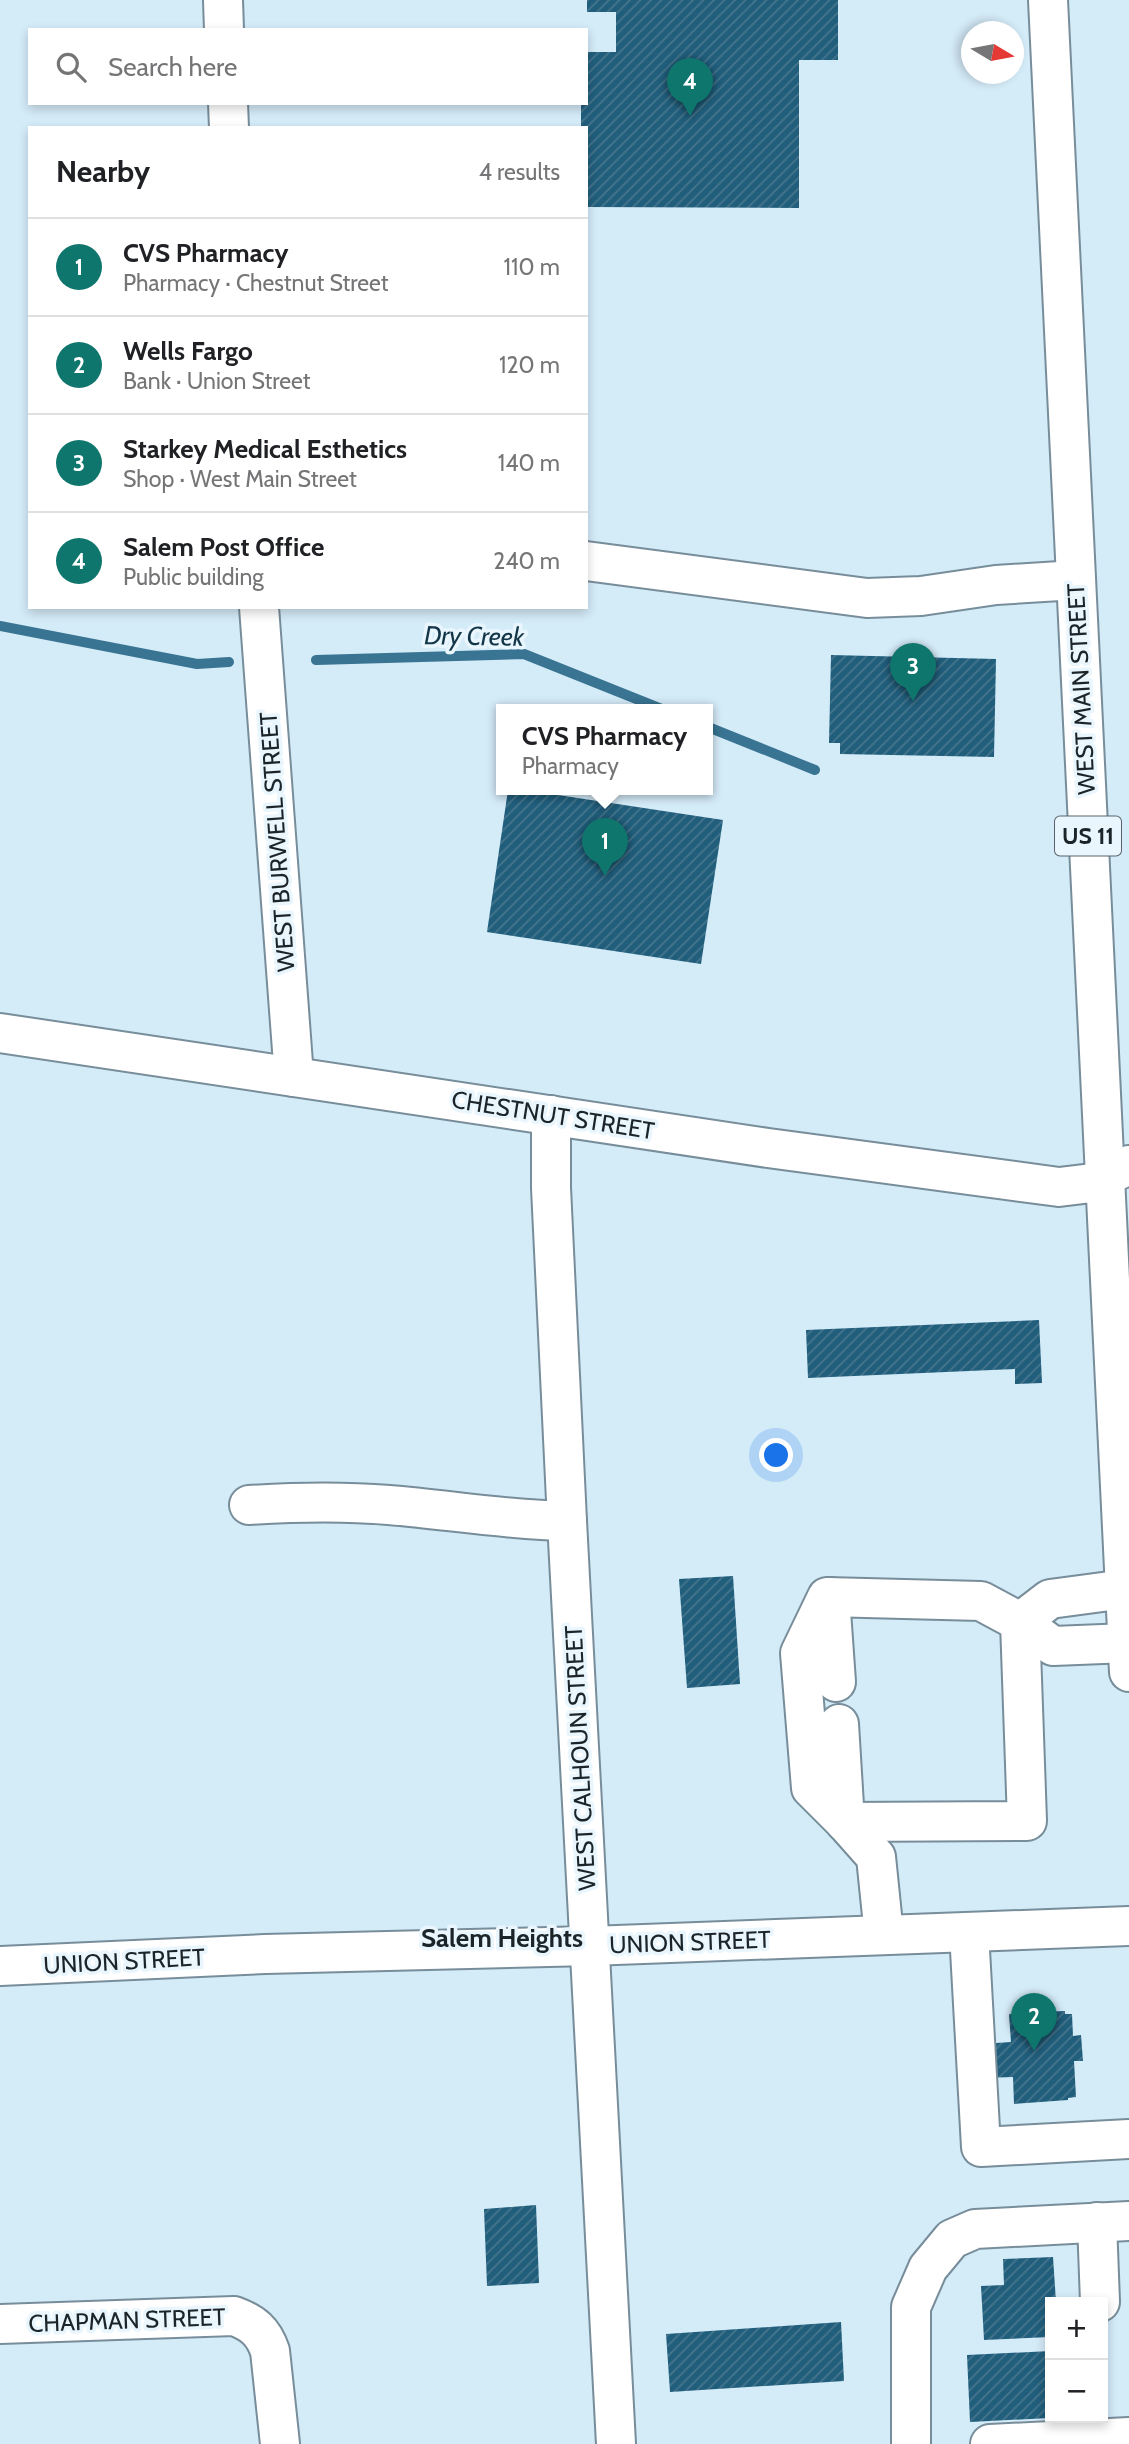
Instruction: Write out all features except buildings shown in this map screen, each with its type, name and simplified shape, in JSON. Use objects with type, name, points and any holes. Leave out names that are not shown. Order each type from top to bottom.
[{"type":"street","points":[[223,0],[224,28]]},
{"type":"street","name":"WEST MAIN STREET","points":[[1048,0],[1076,580],[1117,1172],[1127,1625]]},
{"type":"street","points":[[228,105],[229,126]]},
{"type":"street","points":[[588,561],[867,598],[922,596],[996,585],[1076,580]]},
{"type":"street","name":"WEST BURWELL STREET","points":[[259,609],[294,1077]]},
{"type":"street","name":"CHESTNUT STREET","points":[[0,1033],[768,1148],[1059,1188],[1092,1183],[1117,1172]]},
{"type":"street","name":"WEST CALHOUN STREET","points":[[551,1115],[551,1202],[566,1521],[616,2444]]},
{"type":"street","points":[[249,1505],[387,1504],[519,1520],[566,1521]]},
{"type":"street","points":[[884,1935],[876,1857],[811,1788],[800,1653],[827,1597],[981,1601],[1020,1622],[1053,1646],[1127,1625]]},
{"type":"street","points":[[831,1597],[836,1682]]},
{"type":"street","points":[[1020,1622],[1050,1600],[1127,1625]]},
{"type":"street","points":[[845,1822],[1027,1821],[1020,1622]]},
{"type":"street","points":[[839,1724],[845,1822]]},
{"type":"street","name":"UNION STREET","points":[[0,1966],[265,1954],[590,1946],[1129,1926]]},
{"type":"street","points":[[969,1931],[981,2147],[1129,2138]]},
{"type":"street","points":[[911,2444],[911,2307],[928,2268],[952,2239],[975,2229],[1113,2221],[1101,2297]]},
{"type":"street","points":[[1108,2312],[1129,2310]]},
{"type":"street","name":"CHAPMAN STREET","points":[[0,2324],[234,2316],[252,2322],[265,2337],[270,2351],[280,2444]]},
{"type":"street","points":[[990,2444],[1129,2437]]},
{"type":"waterway","name":"Dry Creek","points":[[0,626],[197,664],[229,662]]},
{"type":"waterway","name":"Dry Creek","points":[[316,660],[524,654],[649,704]]},
{"type":"waterway","name":"Dry Creek","points":[[713,729],[815,770]]},
{"type":"place","name":"Salem Post Office","points":[[690,116]]},
{"type":"place","name":"Starkey Medical Esthetics","points":[[913,701]]},
{"type":"place","name":"CVS Pharmacy","points":[[605,876]]},
{"type":"place","name":"Wells Fargo","points":[[1034,2051]]},
{"type":"district","name":"Salem Heights","points":[[502,1938]]}]
